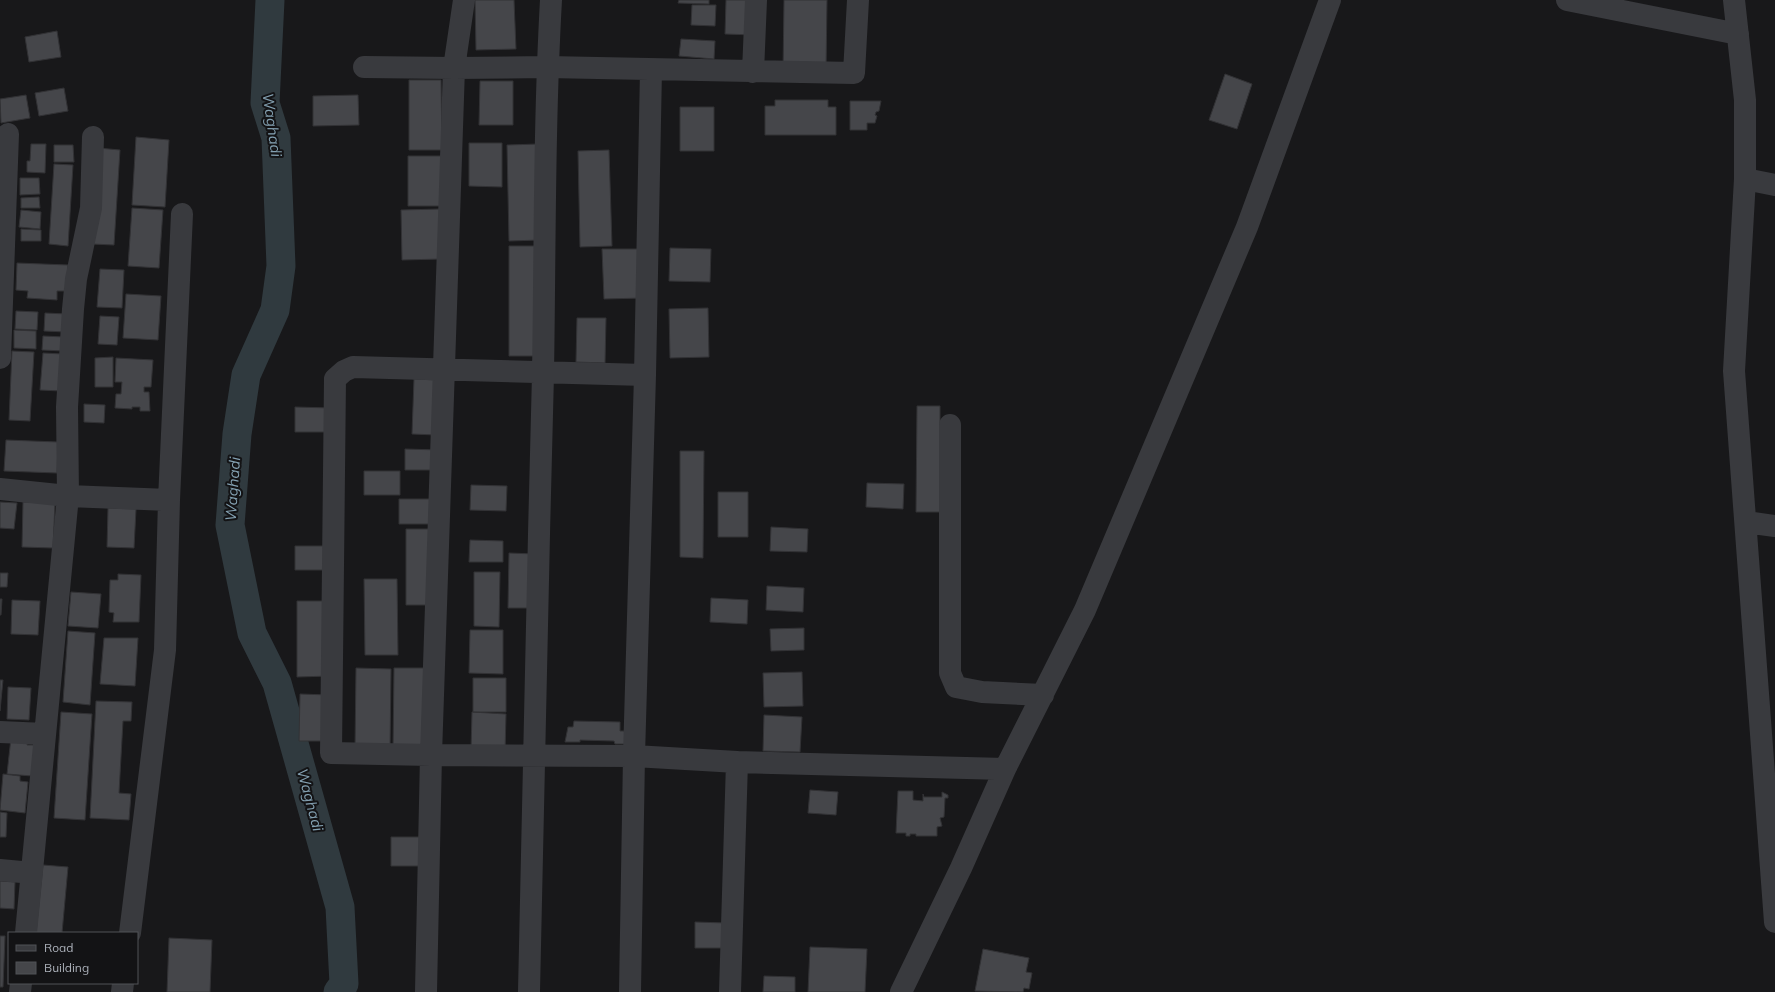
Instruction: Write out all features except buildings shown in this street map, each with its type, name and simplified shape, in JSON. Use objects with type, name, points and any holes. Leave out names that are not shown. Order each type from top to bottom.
[{"type":"street","points":[[426,992],[431,755],[454,68],[464,0]]},
{"type":"street","points":[[529,992],[532,757],[542,373],[547,67],[551,0]]},
{"type":"street","points":[[753,72],[756,0]]},
{"type":"street","points":[[364,67],[547,67],[854,73],[858,0]]},
{"type":"street","points":[[901,992],[961,868],[1005,769],[1085,610],[1247,227],[1330,0]]},
{"type":"street","points":[[1567,0],[1738,34]]},
{"type":"street","points":[[1734,0],[1745,100],[1744,179],[1734,371],[1775,922]]},
{"type":"street","points":[[630,992],[634,756],[645,375],[651,70]]},
{"type":"street","points":[[0,358],[8,134]]},
{"type":"street","points":[[26,932],[68,496],[67,407],[73,309],[76,279],[91,208],[93,137]]},
{"type":"street","points":[[1744,179],[1775,185]]},
{"type":"street","points":[[130,932],[165,650],[169,500],[182,214]]},
{"type":"street","points":[[645,375],[353,367],[344,371],[335,379],[331,753],[532,757],[634,756],[737,762],[1005,769]]},
{"type":"street","points":[[950,425],[950,673],[956,687],[982,692],[1043,695]]},
{"type":"street","points":[[0,490],[68,496],[169,500]]},
{"type":"street","points":[[1746,522],[1775,526]]},
{"type":"street","points":[[0,732],[45,734]]},
{"type":"street","points":[[730,992],[737,762]]},
{"type":"street","points":[[0,870],[32,873]]},
{"type":"waterway","name":"Waghadi","points":[[270,0],[265,103],[276,138],[281,266],[275,310],[246,375],[237,434],[230,525],[252,633],[277,683],[340,907],[344,984],[338,992]]}]
